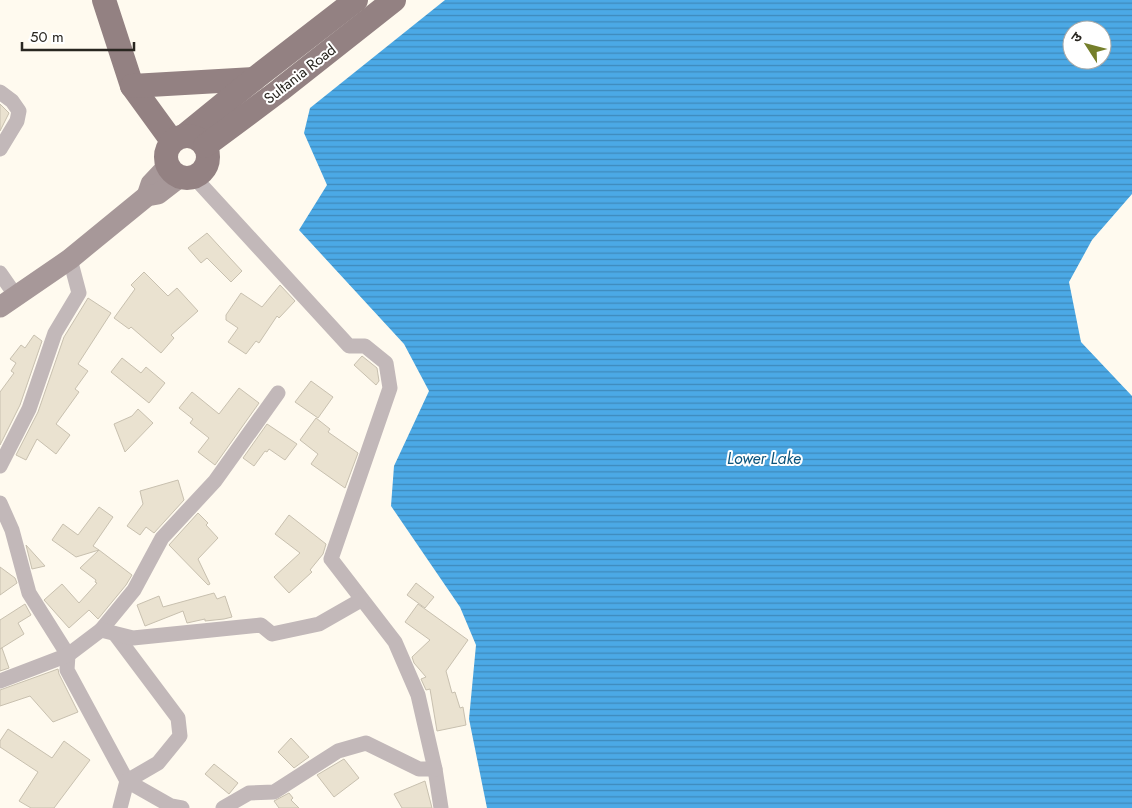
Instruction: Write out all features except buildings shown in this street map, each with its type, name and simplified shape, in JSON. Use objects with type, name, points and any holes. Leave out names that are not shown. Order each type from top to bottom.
[{"type":"main road","points":[[8,301],[70,259],[147,196],[158,194],[180,173],[203,171],[208,159],[187,141],[132,86],[104,0]]},
{"type":"main road","name":"Sultania Road","points":[[187,141],[254,79],[356,0]]},
{"type":"main road","name":"Sultania Road","points":[[187,141],[280,90],[394,0]]},
{"type":"main road","points":[[132,86],[254,79]]},
{"type":"main road","points":[[180,173],[165,157],[187,141]]},
{"type":"street","points":[[0,92],[12,101],[19,111],[17,121],[0,149]]},
{"type":"street","points":[[180,173],[349,346],[365,346],[386,363],[390,388],[331,560],[395,642],[418,695],[435,769],[441,808]]},
{"type":"street","points":[[0,466],[29,409],[55,333],[79,293],[70,259]]},
{"type":"street","points":[[0,273],[8,301]]},
{"type":"street","points":[[0,681],[68,655],[108,632],[134,590],[162,538],[214,481],[278,393]]},
{"type":"street","points":[[0,503],[12,530],[29,593],[68,655],[67,670],[127,781],[175,807]]},
{"type":"street","points":[[108,632],[132,638],[261,625],[272,634],[319,624],[361,600]]},
{"type":"street","points":[[108,632],[178,718],[180,736],[158,763],[127,781],[120,808]]},
{"type":"street","points":[[222,808],[249,793],[274,792],[338,751],[366,743],[419,769],[435,769]]},
{"type":"water","name":"Lower Lake","points":[[445,0],[1132,0],[1132,194],[1092,240],[1069,282],[1081,342],[1132,396],[1132,808],[487,808],[469,719],[476,645],[460,607],[391,506],[394,466],[429,391],[404,344],[299,230],[327,185],[304,133],[310,108]]}]
